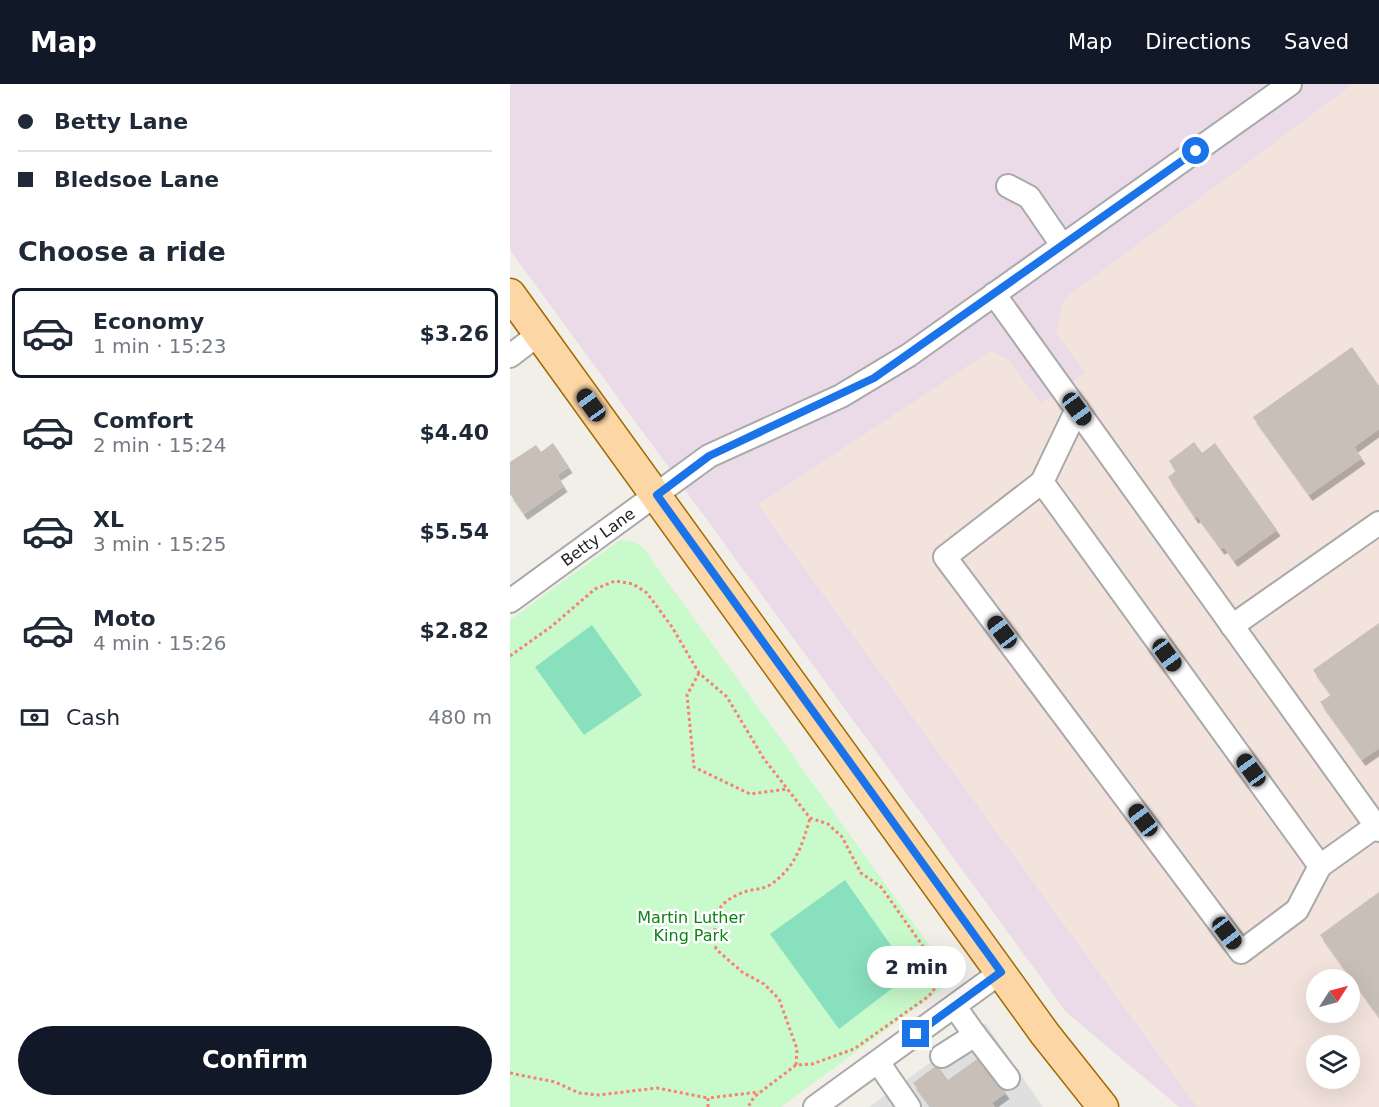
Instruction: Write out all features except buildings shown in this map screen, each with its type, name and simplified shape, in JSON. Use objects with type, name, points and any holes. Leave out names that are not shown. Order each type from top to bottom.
[{"type":"main road","points":[[510,294],[1076,1075],[1103,1107]]},
{"type":"street","name":"Betty Lane","points":[[510,601],[709,456],[874,378],[1290,84]]},
{"type":"street","points":[[1008,186],[1029,197],[1062,245]]},
{"type":"street","points":[[994,294],[1077,409],[1232,626],[1378,828],[1320,866],[1297,910],[1241,952],[945,556],[1042,482],[1077,409]]},
{"type":"street","points":[[510,356],[539,334]]},
{"type":"street","points":[[1042,482],[1320,866]]},
{"type":"street","points":[[1232,626],[1379,524]]},
{"type":"street","points":[[826,1104],[878,1062],[1001,972]]},
{"type":"street","points":[[955,1006],[1008,1078]]},
{"type":"street","points":[[942,1056],[975,1035]]},
{"type":"street","points":[[878,1062],[909,1107]]},
{"type":"path","points":[[510,656],[552,626],[595,589],[615,581],[633,584],[647,593],[672,627],[699,673],[727,698],[764,759],[787,789],[810,818],[828,824],[842,837],[861,873],[881,887],[944,976],[929,996],[854,1049],[812,1064],[796,1065],[760,1092],[748,1107]]},
{"type":"path","points":[[699,673],[687,695],[694,767],[750,794],[787,789]]},
{"type":"path","points":[[796,1065],[797,1048],[778,999],[764,984],[742,972],[716,949],[713,920],[724,903],[747,891],[768,887],[786,871],[799,854],[810,818]]},
{"type":"path","points":[[510,1073],[555,1082],[579,1093],[599,1095],[657,1088],[708,1098],[760,1092]]},
{"type":"path","points":[[708,1098],[708,1107]]},
{"type":"shaded area","points":[[510,84],[1379,84],[1379,1107],[1179,1107],[1066,1012],[510,250]]},
{"type":"shaded area","points":[[1353,84],[1379,84],[1379,1107],[1197,1107],[758,505],[990,351],[1009,360],[1041,404],[1085,372],[1056,333],[1064,299]]},
{"type":"shaded area","points":[[985,1023],[1043,1107],[869,1107]]},
{"type":"green space","name":"Martin Luther King Park","points":[[620,540],[635,542],[644,549],[945,967],[946,977],[943,988],[781,1107],[510,1107],[510,620]]},
{"type":"green space","points":[[592,625],[642,695],[584,735],[535,667]]},
{"type":"green space","points":[[845,880],[911,974],[839,1029],[770,934]]},
{"type":"route","points":[[916,1034],[1001,972],[657,495],[709,456],[841,396],[874,378],[1196,151]]}]
